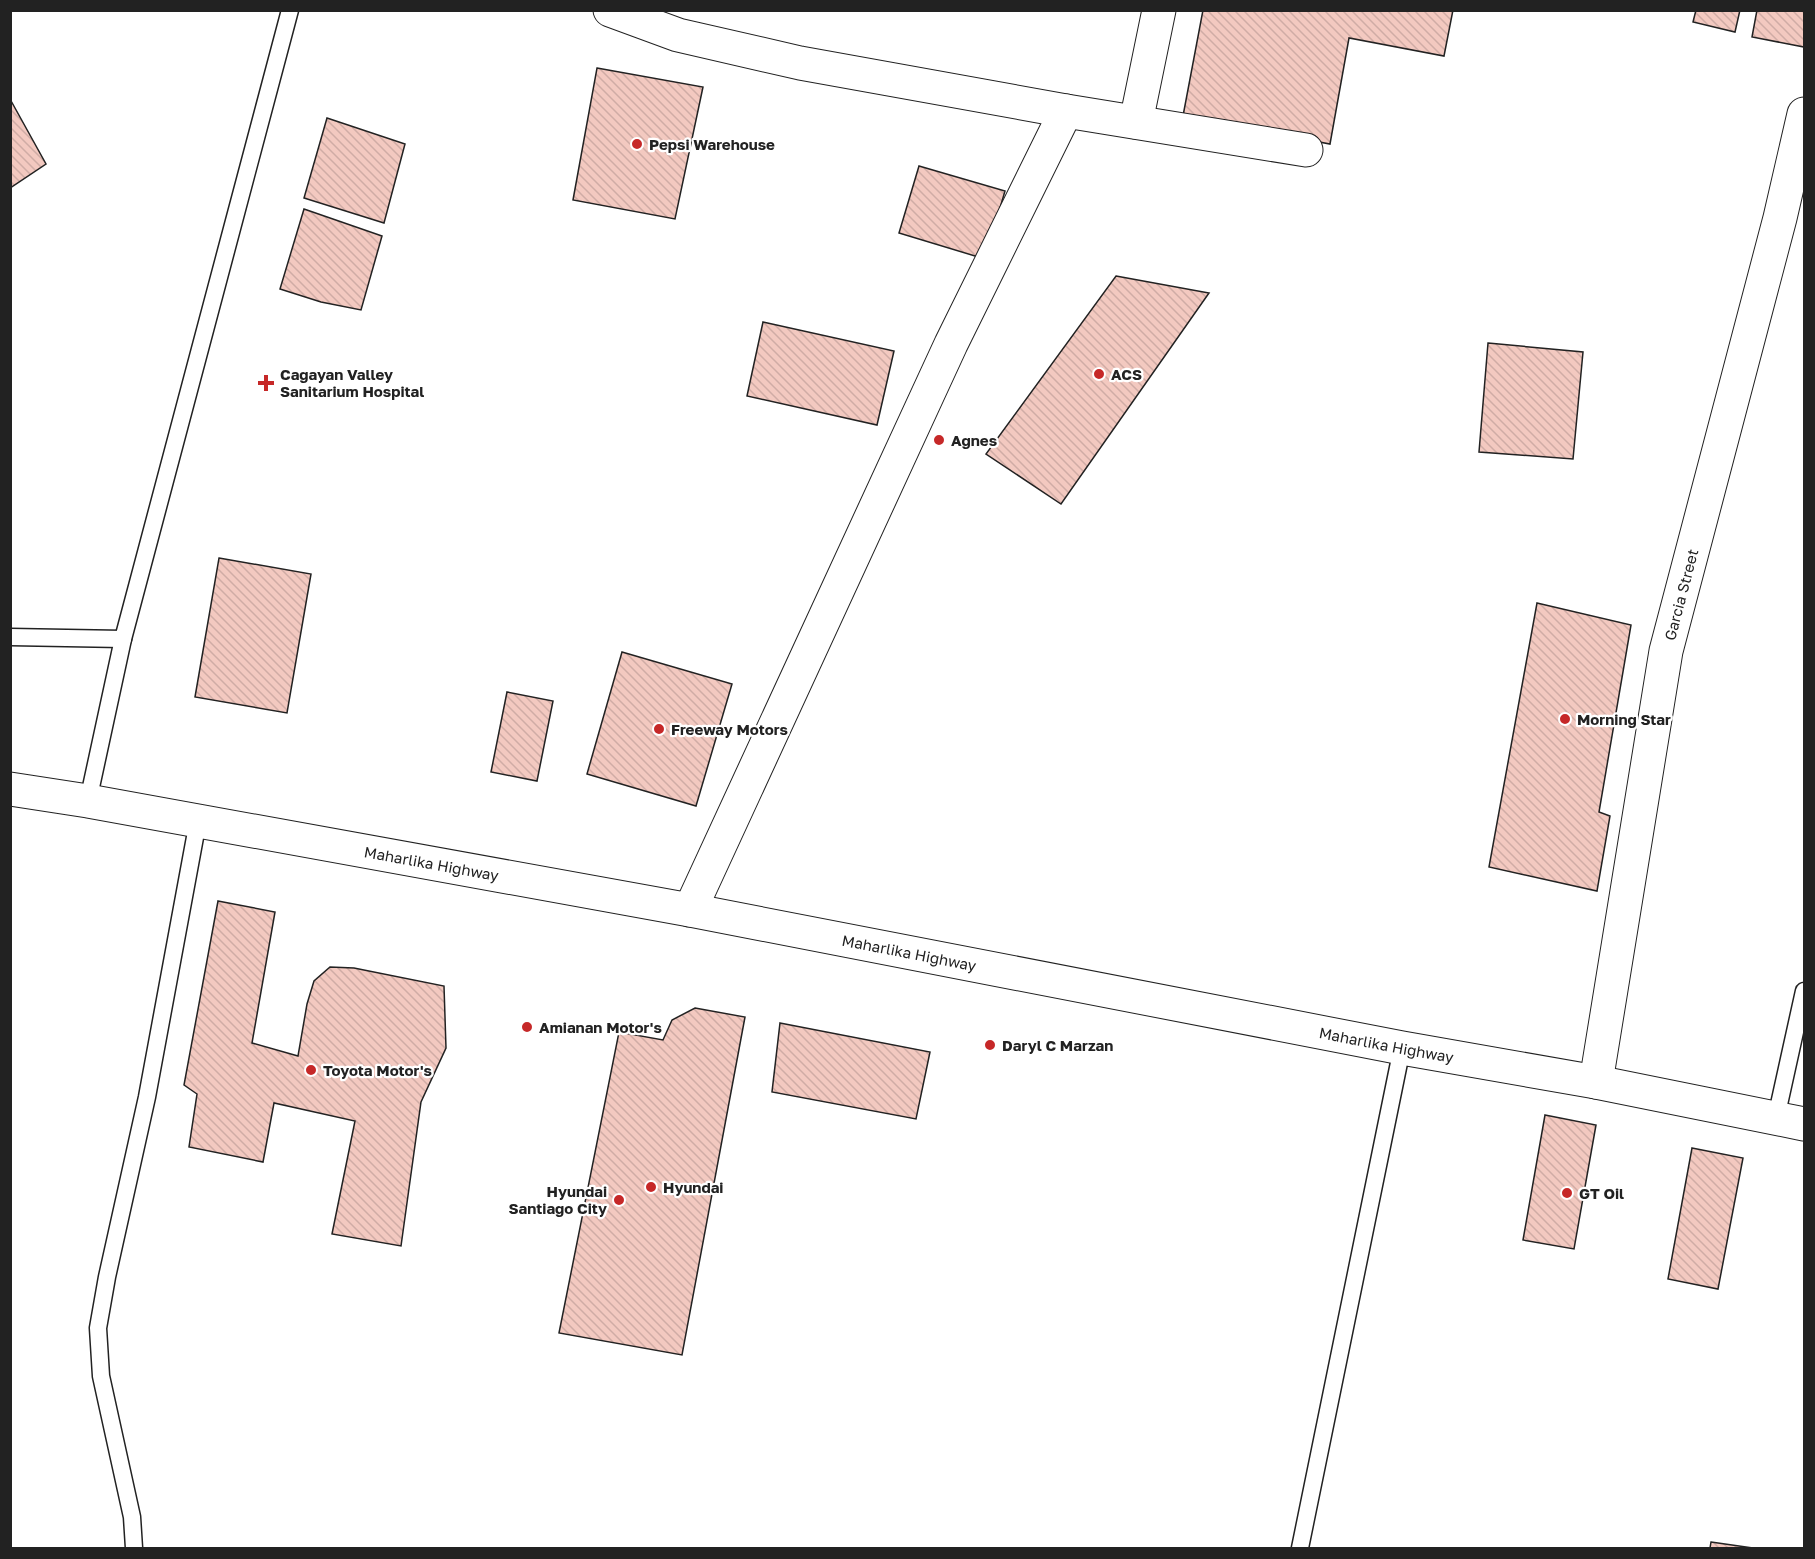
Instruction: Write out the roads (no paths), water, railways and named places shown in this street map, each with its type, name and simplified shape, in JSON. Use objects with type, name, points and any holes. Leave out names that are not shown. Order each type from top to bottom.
[{"type":"street","points":[[610,10],[678,35],[800,63],[1066,111],[1306,150]]},
{"type":"street","points":[[1136,122],[1159,10]]},
{"type":"street","points":[[690,909],[951,344],[1066,111]]},
{"type":"street","name":"Garcia Street","points":[[1596,1082],[1666,651],[1780,218],[1804,114]]},
{"type":"street","name":"Maharlika Highway","points":[[10,789],[690,909],[1790,1121]]},
{"type":"lane","points":[[88,801],[123,639],[290,10]]},
{"type":"lane","points":[[10,637],[123,639]]},
{"type":"lane","points":[[134,1548],[132,1518],[101,1376],[98,1328],[147,1097],[198,821]]},
{"type":"lane","points":[[1790,1121],[1804,991]]},
{"type":"lane","points":[[1300,1548],[1402,1048]]},
{"type":"place","name":"Pepsi Warehouse","points":[[637,144]]},
{"type":"place","name":"ACS","points":[[1099,374]]},
{"type":"place","name":"Cagayan Valley Sanitarium Hospital","points":[[266,383]]},
{"type":"place","name":"Agnes","points":[[939,440]]},
{"type":"place","name":"Morning Star","points":[[1565,719]]},
{"type":"place","name":"Freeway Motors","points":[[659,729]]},
{"type":"place","name":"Amianan Motor's","points":[[527,1027]]},
{"type":"place","name":"Daryl C Marzan","points":[[990,1045]]},
{"type":"place","name":"Toyota Motor's","points":[[311,1070]]},
{"type":"place","name":"Hyundai","points":[[651,1187]]},
{"type":"place","name":"GT Oil","points":[[1567,1193]]},
{"type":"place","name":"Hyundai Santiago City","points":[[619,1200]]}]
